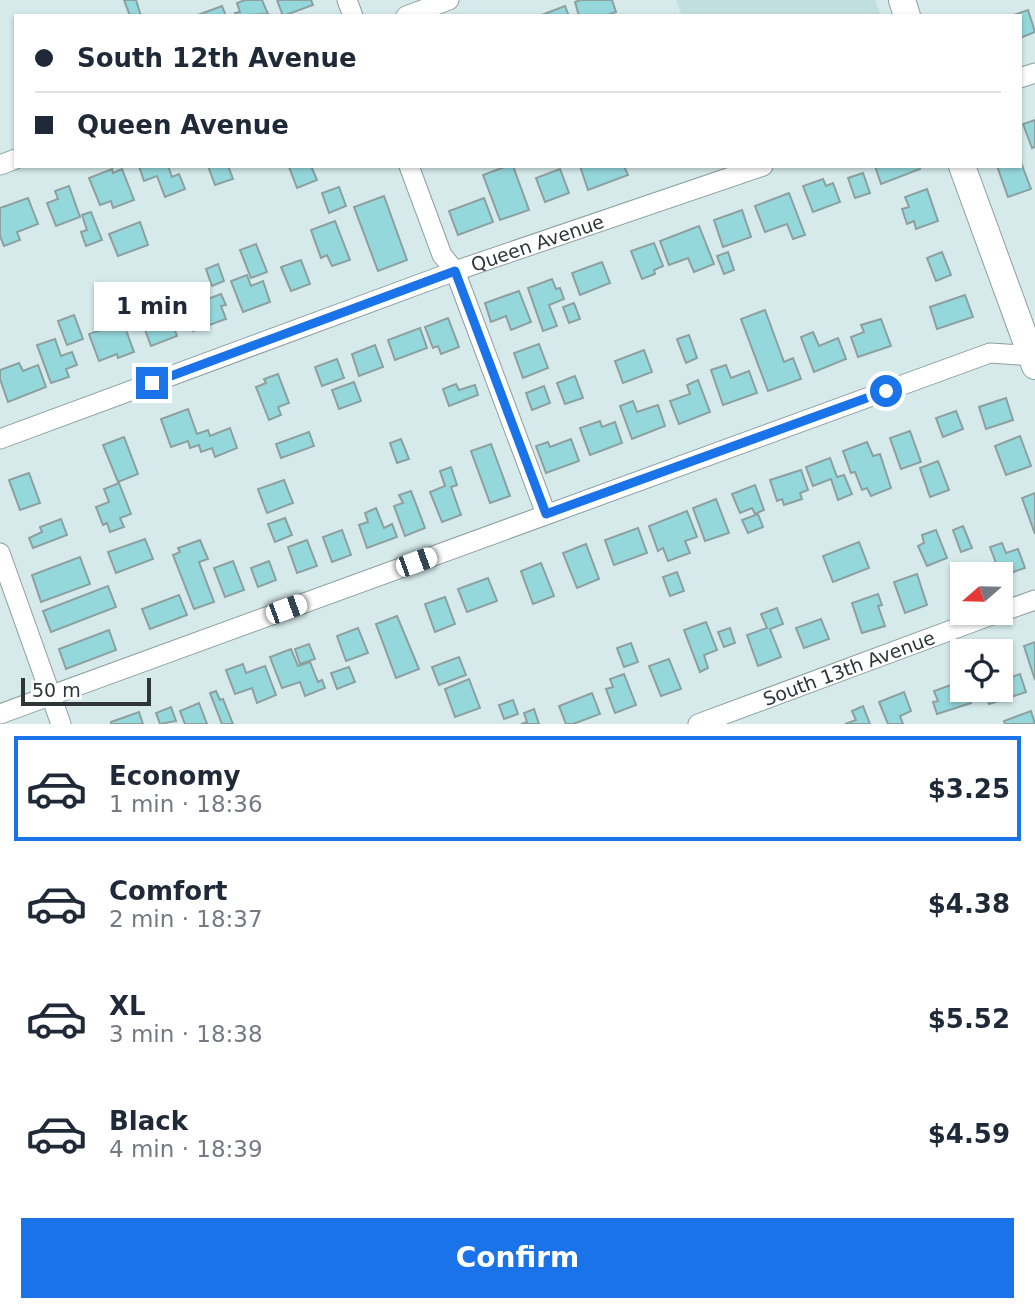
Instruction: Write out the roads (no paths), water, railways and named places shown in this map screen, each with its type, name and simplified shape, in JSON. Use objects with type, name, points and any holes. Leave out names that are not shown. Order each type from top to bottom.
[{"type":"street","points":[[411,14],[449,0]]},
{"type":"street","points":[[410,168],[442,255],[455,271],[546,514]]},
{"type":"street","name":"Queen Avenue","points":[[0,439],[455,271],[757,168]]},
{"type":"street","points":[[0,714],[990,353],[1034,360],[963,168]]},
{"type":"street","points":[[0,554],[61,724]]},
{"type":"street","name":"South 13th Avenue","points":[[1013,608],[1035,600]]},
{"type":"street","name":"South 13th Avenue","points":[[698,724],[966,625]]}]
